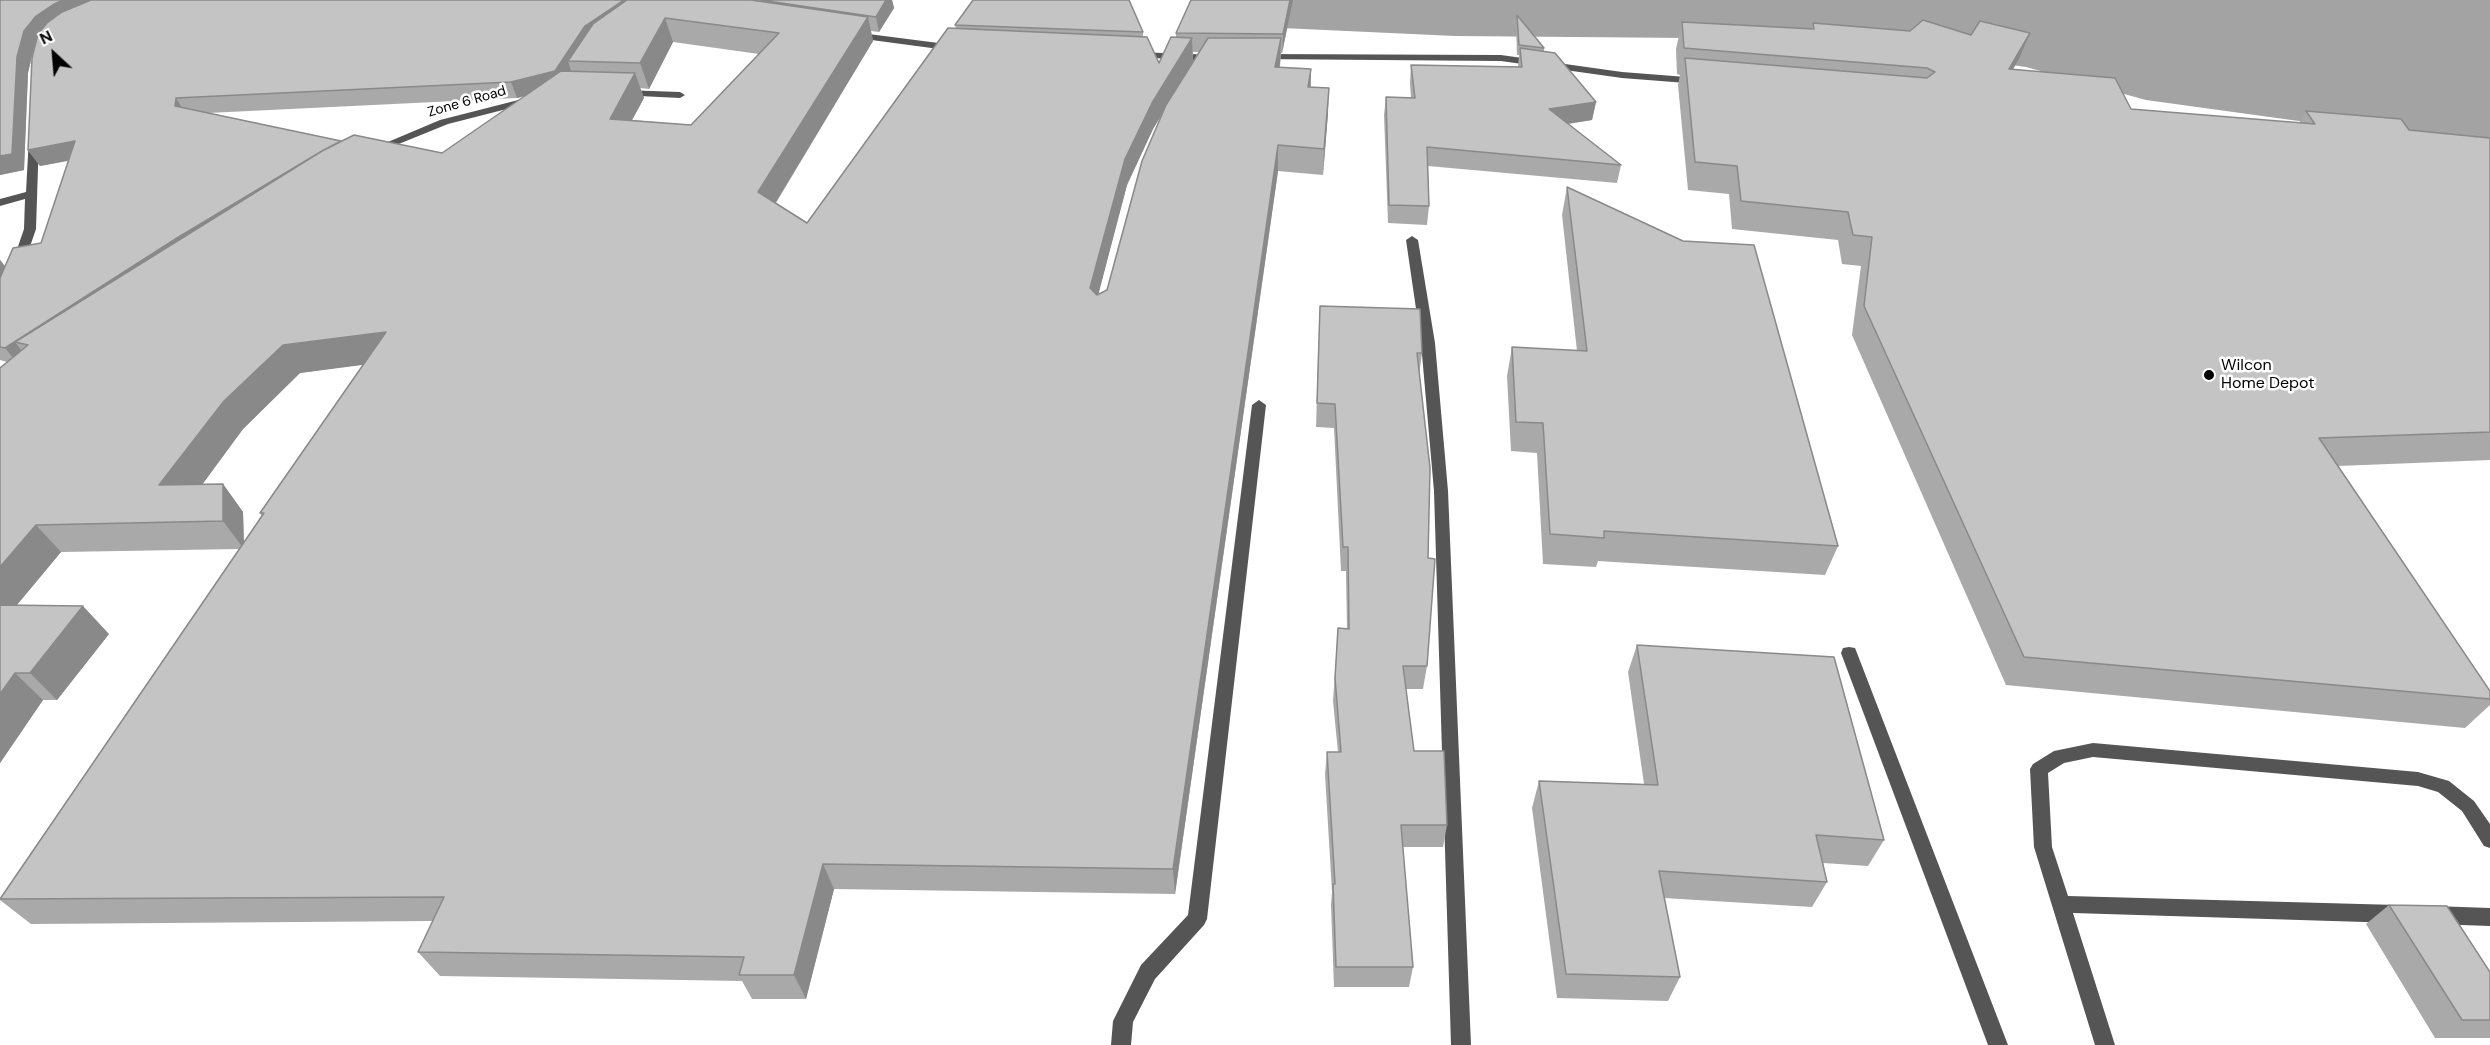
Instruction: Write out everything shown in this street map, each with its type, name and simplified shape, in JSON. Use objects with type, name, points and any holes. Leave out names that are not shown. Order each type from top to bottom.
[{"type":"street","points":[[842,33],[967,50]]},
{"type":"street","points":[[1130,54],[1201,62],[1227,58]]},
{"type":"street","points":[[1250,57],[1501,58],[1622,75],[1716,82]]},
{"type":"street","points":[[612,93],[680,95]]},
{"type":"street","name":"Zone 6 Road","points":[[360,158],[410,135],[444,123],[544,96]]},
{"type":"street","points":[[14,274],[30,230],[35,123]]},
{"type":"street","points":[[0,203],[32,194]]},
{"type":"street","points":[[1412,240],[1428,343],[1441,491],[1461,1045]]},
{"type":"street","points":[[1121,1045],[1123,1021],[1148,972],[1197,919],[1259,405]]},
{"type":"street","points":[[1849,653],[1998,1045]]},
{"type":"street","points":[[2105,1045],[2043,847],[2039,769],[2060,756],[2093,750],[2418,779],[2443,786],[2468,806],[2490,840]]},
{"type":"street","points":[[2061,904],[2490,917]]},
{"type":"shaded area","points":[[1269,0],[2490,0],[2490,141],[2306,122],[2146,100],[2026,67],[1845,43],[1691,38],[1455,36],[1260,27]]},
{"type":"building","points":[[0,0],[64,0],[36,16],[24,31],[17,57],[12,154],[0,156]]},
{"type":"building","points":[[91,0],[624,0],[585,26],[555,71],[511,82],[176,98],[175,106],[341,141],[177,238],[5,348],[0,347],[0,278],[13,248],[41,243],[75,141],[28,150],[32,58],[38,34],[47,23],[62,12]]},
{"type":"building","points":[[627,0],[751,0],[868,17],[758,192],[807,223],[948,28],[1147,37],[1159,63],[1171,37],[1192,38],[1152,103],[1125,159],[1090,288],[1097,295],[1107,290],[1142,161],[1166,105],[1208,38],[1281,38],[1275,67],[1311,69],[1308,87],[1329,88],[1324,149],[1278,145],[1173,869],[823,864],[794,975],[739,975],[744,957],[418,952],[444,897],[0,899],[264,513],[260,513],[386,332],[283,345],[224,401],[159,485],[223,484],[223,521],[36,525],[0,567],[0,368],[28,345],[15,342],[322,151],[354,135],[442,153],[561,71],[635,73],[610,119],[691,125],[779,33],[665,18],[640,63],[568,61],[593,24]]},
{"type":"building","points":[[761,0],[886,0],[876,17]]},
{"type":"building","points":[[973,0],[1129,0],[1143,32],[955,25]]},
{"type":"building","points":[[1191,0],[1290,0],[1283,34],[1176,33]]},
{"type":"building","points":[[1517,15],[1544,48],[1519,45]]},
{"type":"building","points":[[1923,20],[1971,35],[1980,21],[2030,33],[2009,69],[2115,78],[2131,109],[2315,124],[2306,111],[2401,119],[2409,130],[2490,138],[2490,432],[2319,438],[2490,691],[2490,699],[2024,657],[1864,306],[1872,237],[1853,235],[1848,212],[1741,201],[1737,166],[1695,162],[1685,58],[1927,78],[1935,72],[1927,68],[1684,48],[1682,22],[1814,29],[1813,23],[1910,31]]},
{"type":"building","points":[[1520,48],[1555,53],[1596,102],[1549,109],[1621,165],[1427,147],[1429,206],[1389,205],[1386,97],[1415,98],[1411,65],[1522,67]]},
{"type":"building","points":[[1567,187],[1683,241],[1754,245],[1838,546],[1604,531],[1604,538],[1550,534],[1543,423],[1516,422],[1512,347],[1587,351]]},
{"type":"building","points":[[1320,306],[1420,309],[1422,353],[1417,353],[1430,468],[1428,558],[1435,559],[1427,666],[1403,666],[1414,751],[1444,751],[1447,825],[1401,825],[1413,967],[1336,967],[1333,884],[1335,884],[1327,752],[1341,752],[1335,678],[1338,628],[1349,629],[1348,547],[1343,547],[1335,404],[1317,403]]},
{"type":"building","points":[[0,605],[83,606],[30,673],[15,673],[0,694]]},
{"type":"building","points":[[1637,645],[1834,657],[1884,840],[1816,835],[1827,882],[1659,871],[1680,977],[1566,974],[1539,781],[1658,785]]},
{"type":"building","points":[[2389,905],[2447,906],[2490,972],[2490,1020],[2462,1020]]},
{"type":"place","name":"Wilcon Home Depot","points":[[2209,375]]}]
